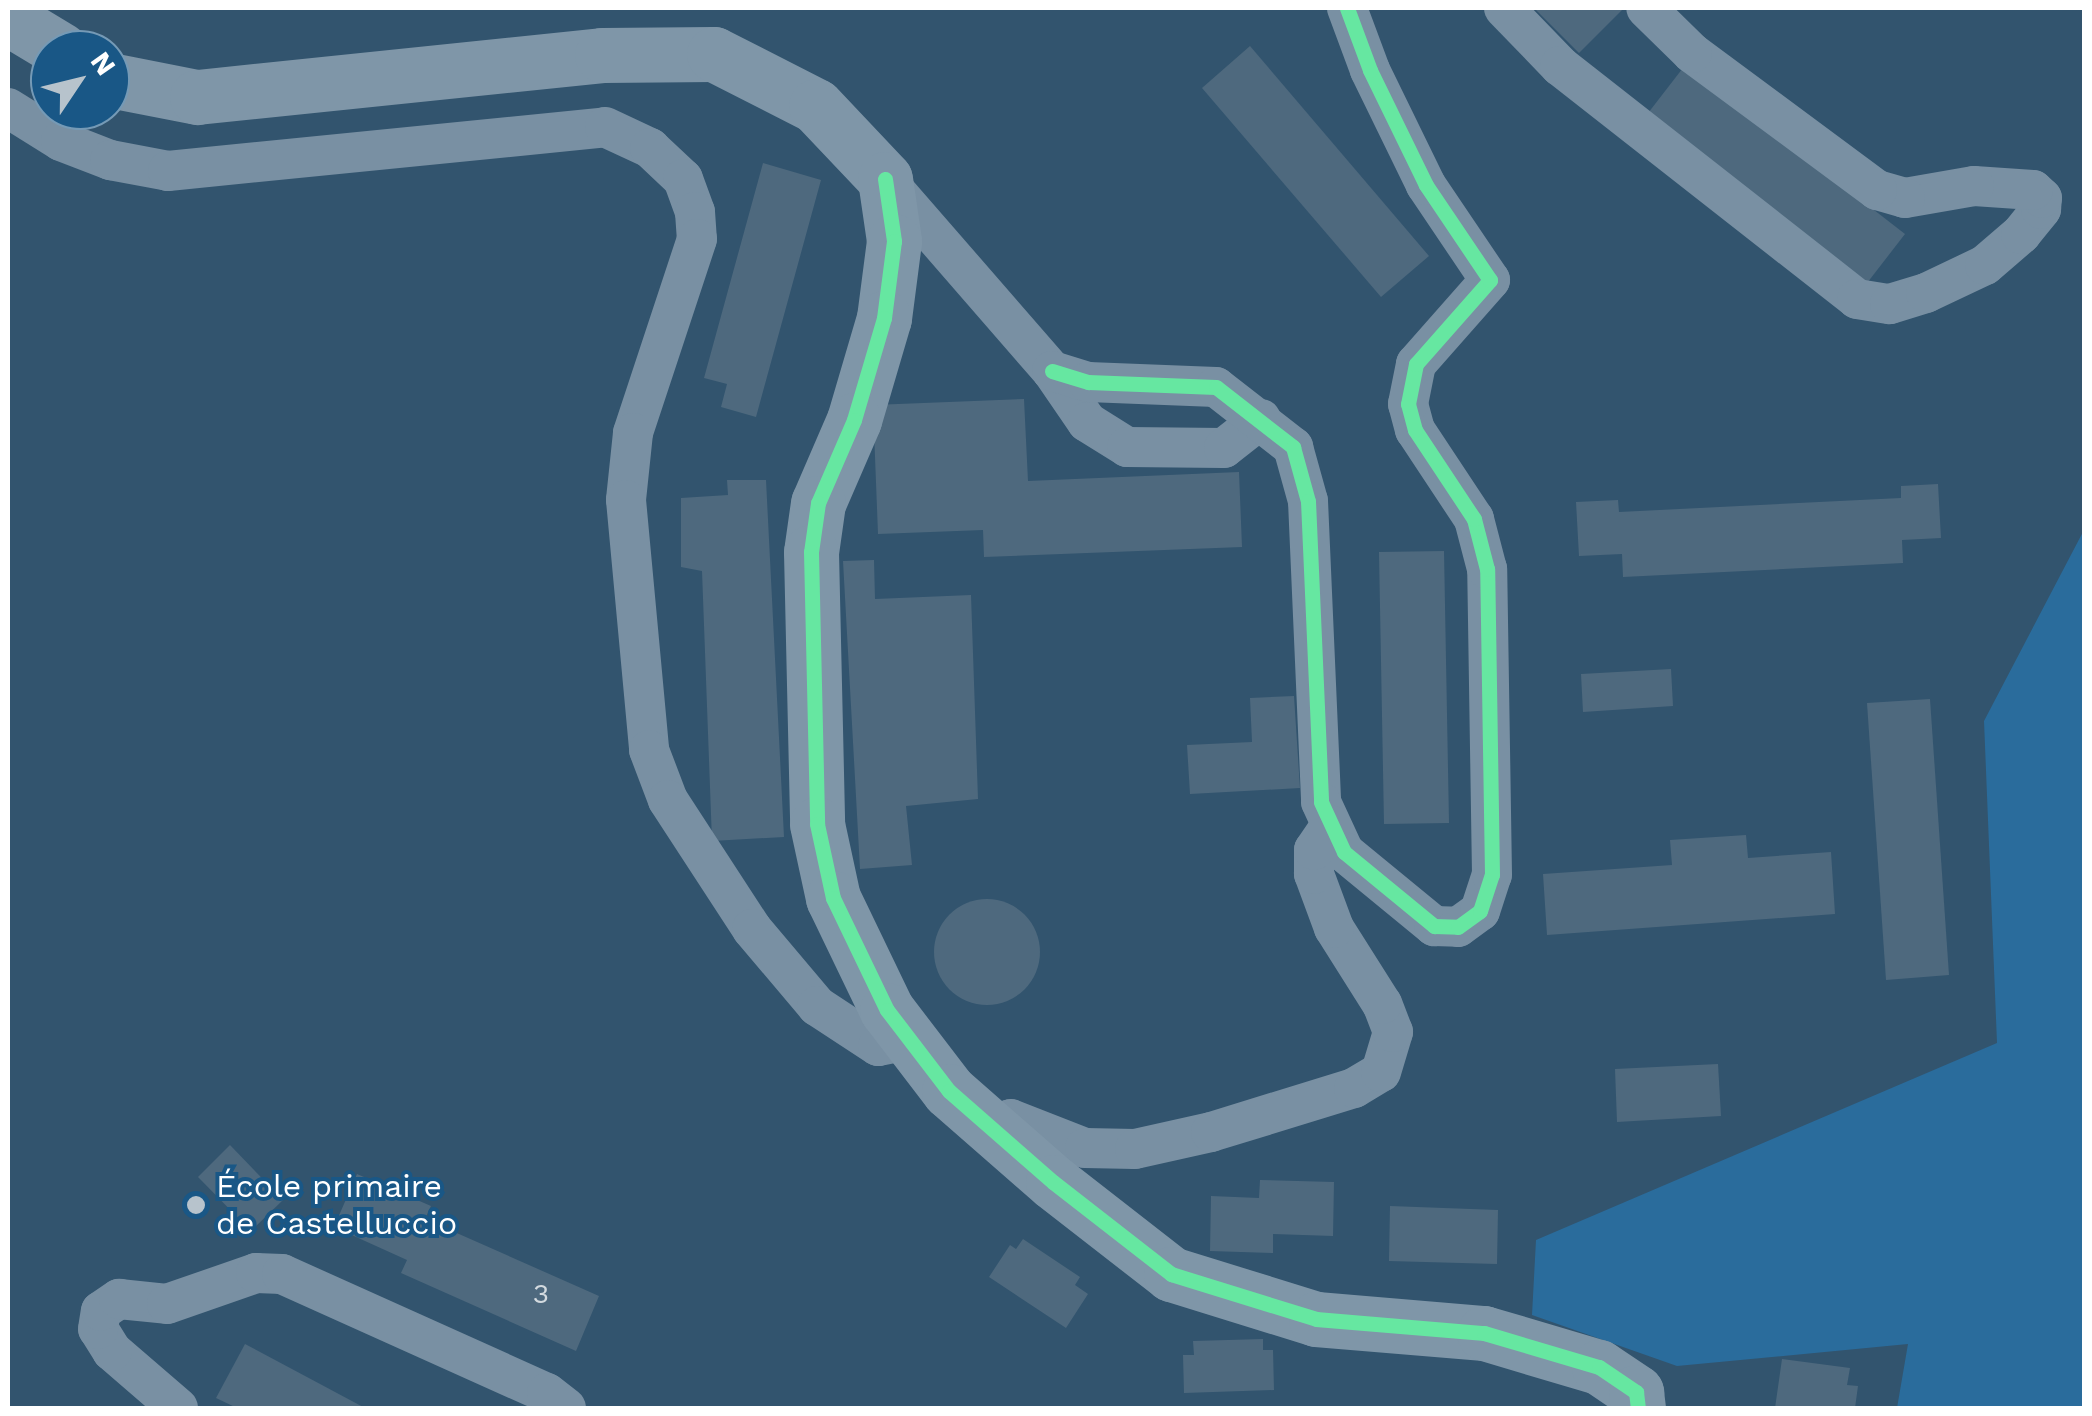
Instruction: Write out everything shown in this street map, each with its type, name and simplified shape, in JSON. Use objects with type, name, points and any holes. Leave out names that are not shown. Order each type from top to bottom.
[{"type":"street","points":[[1052,371],[1088,382],[1216,387],[1292,447],[1308,501],[1321,802],[1344,852],[1434,926],[1458,927],[1480,910],[1492,875],[1488,569],[1474,519],[1415,430],[1408,404],[1416,364],[1490,280],[1426,185],[1370,70],[1347,8]]},
{"type":"street","points":[[1504,8],[1560,66],[1857,299],[1890,304],[1970,272],[2020,234],[2040,209],[2042,198],[2033,190],[1974,186],[1905,198],[1877,190],[1692,53],[1646,8]]},
{"type":"street","points":[[8,18],[30,31]]},
{"type":"street","points":[[130,84],[198,96],[602,55],[714,54],[816,106],[1052,371],[1087,422],[1126,447],[1224,448],[1261,419]]},
{"type":"street","points":[[8,108],[77,148],[110,160],[168,171],[605,128],[650,148],[683,179],[695,212],[697,239],[633,433],[626,500],[649,750],[668,800],[752,929],[818,1006],[878,1046],[910,1040]]},
{"type":"street","points":[[885,179],[894,241],[884,318],[854,420],[818,503],[811,552],[818,824],[833,898],[887,1010],[949,1091],[1053,1182],[1171,1274],[1316,1319],[1484,1333],[1599,1367],[1636,1392],[1638,1408]]},
{"type":"street","points":[[989,1127],[1011,1120],[1085,1148],[1136,1148],[1212,1132],[1354,1088],[1381,1072],[1393,1032],[1382,1004],[1334,928],[1314,874],[1314,850],[1332,824]]},
{"type":"street","points":[[178,1408],[112,1351],[98,1329],[100,1311],[119,1298],[167,1304],[256,1272],[282,1274],[547,1392],[566,1408]]},
{"type":"shaded area","points":[[2084,530],[2084,1408],[1897,1408],[1908,1344],[1677,1366],[1532,1315],[1536,1240],[1997,1043],[1984,721]]},
{"type":"building","points":[[1534,8],[1621,8],[1623,9],[1579,53]]},
{"type":"building","points":[[1250,46],[1429,256],[1381,297],[1202,88]]},
{"type":"building","points":[[1686,64],[1905,234],[1864,287],[1645,117]]},
{"type":"building","points":[[763,163],[821,180],[756,417],[721,407],[727,384],[704,378]]},
{"type":"building","points":[[1024,399],[1028,481],[1239,472],[1242,547],[984,557],[983,530],[878,534],[873,405]]},
{"type":"building","points":[[727,480],[766,480],[784,837],[712,841],[702,571],[681,567],[681,498],[728,495]]},
{"type":"building","points":[[1938,484],[1941,538],[1902,540],[1903,563],[1623,577],[1622,554],[1579,556],[1576,502],[1618,500],[1619,512],[1901,498],[1901,486]]},
{"type":"building","points":[[1444,551],[1449,823],[1384,824],[1379,552]]},
{"type":"building","points":[[874,560],[875,599],[971,595],[978,799],[906,806],[912,865],[860,869],[843,561]]},
{"type":"building","points":[[1671,669],[1673,706],[1583,712],[1581,674]]},
{"type":"building","points":[[1294,696],[1300,788],[1190,794],[1187,745],[1252,742],[1250,698]]},
{"type":"building","points":[[1930,699],[1949,975],[1886,980],[1867,703]]},
{"type":"building","points":[[1746,835],[1748,858],[1831,852],[1835,914],[1547,935],[1543,874],[1672,865],[1670,840]]},
{"type":"building","points":[[987,899],[1007,903],[1024,915],[1036,932],[1040,952],[1036,972],[1024,989],[1007,1001],[987,1005],[967,1001],[950,989],[938,972],[934,952],[938,932],[950,915],[967,903]]},
{"type":"building","points":[[1718,1064],[1721,1116],[1617,1122],[1615,1069]]},
{"type":"building","points":[[230,1145],[283,1200],[251,1231],[198,1177]]},
{"type":"building","points":[[357,1174],[431,1206],[425,1219],[599,1296],[576,1351],[401,1273],[407,1260],[334,1227]]},
{"type":"building","points":[[1260,1180],[1334,1182],[1333,1236],[1273,1234],[1273,1253],[1210,1251],[1211,1196],[1259,1198]]},
{"type":"building","points":[[1390,1206],[1498,1210],[1497,1264],[1389,1261]]},
{"type":"building","points":[[1023,1239],[1080,1277],[1075,1285],[1088,1294],[1066,1328],[989,1277],[1010,1245],[1016,1249]]},
{"type":"building","points":[[1263,1339],[1263,1350],[1273,1350],[1274,1390],[1184,1393],[1183,1355],[1194,1355],[1193,1341]]},
{"type":"building","points":[[245,1344],[365,1408],[237,1408],[216,1398]]},
{"type":"building","points":[[1782,1359],[1850,1368],[1847,1385],[1858,1386],[1855,1408],[1775,1408]]},
{"type":"cycle path","points":[[1052,371],[1088,382],[1216,387],[1293,447],[1308,501],[1321,802],[1344,852],[1434,926],[1458,927],[1480,911],[1492,875],[1487,569],[1474,519],[1415,430],[1408,404],[1416,364],[1490,280],[1426,185],[1370,70],[1347,8]]},
{"type":"cycle path","points":[[885,179],[894,241],[884,318],[854,420],[818,503],[811,552],[817,824],[833,898],[887,1010],[949,1091],[1053,1182],[1171,1274],[1316,1319],[1484,1333],[1599,1367],[1636,1392],[1638,1408]]},
{"type":"place","name":"École primaire de Castelluccio","points":[[196,1205]]}]
